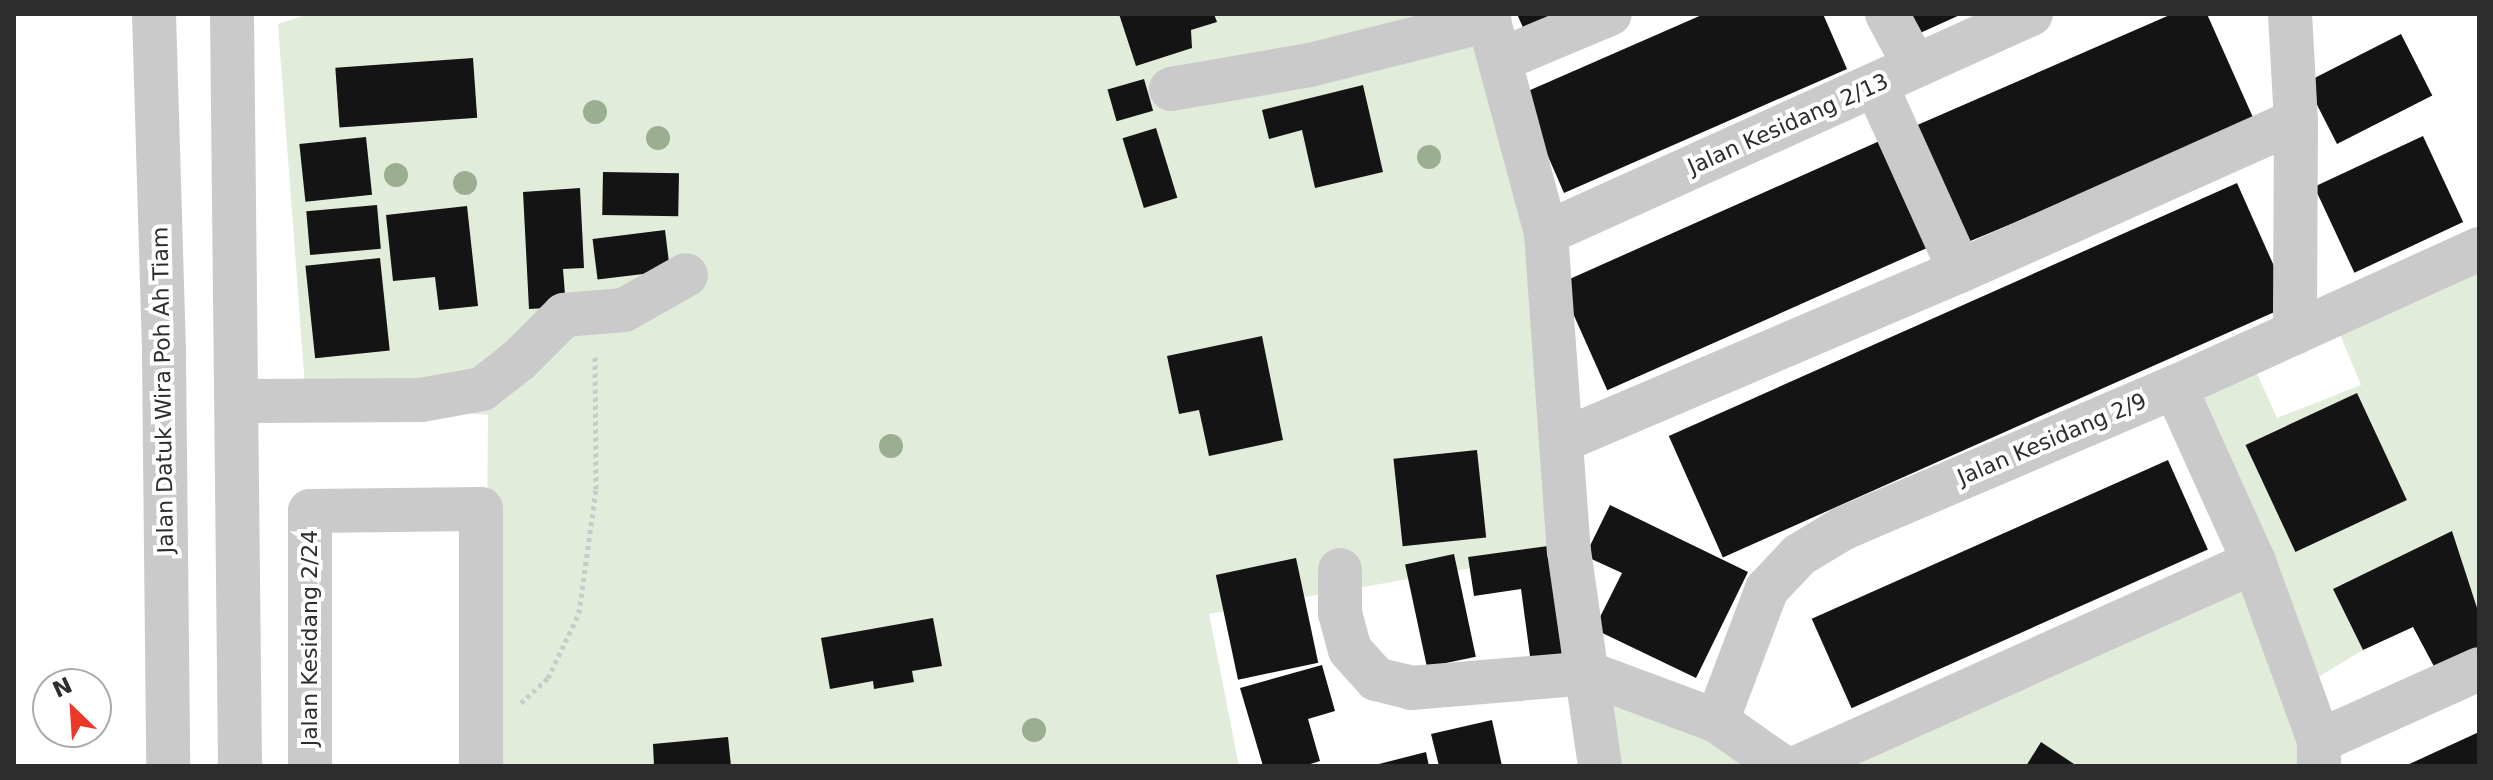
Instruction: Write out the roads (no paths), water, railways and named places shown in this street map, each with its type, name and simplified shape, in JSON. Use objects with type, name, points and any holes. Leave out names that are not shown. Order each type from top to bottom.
[{"type":"street","name":"Jalan Datuk Wira Poh Ah Tiam","points":[[154,14],[164,359],[168,766]]},
{"type":"street","points":[[232,14],[240,766]]},
{"type":"street","points":[[1171,89],[1492,31],[1610,14]]},
{"type":"street","points":[[1887,14],[1915,66]]},
{"type":"street","name":"Jalan Kesidang 2/13","points":[[1546,233],[2031,14]]},
{"type":"street","points":[[2290,14],[2296,121],[2295,333]]},
{"type":"street","points":[[1492,31],[1546,233],[1569,551],[1600,766]]},
{"type":"street","points":[[1876,85],[1960,271]]},
{"type":"street","points":[[1561,441],[1960,271],[2296,121]]},
{"type":"street","name":"Jalan Kesidang 2/9","points":[[1717,721],[1767,589],[1799,555],[1844,528],[2175,387],[2479,249]]},
{"type":"street","points":[[238,401],[421,400],[482,389],[519,360],[564,315],[624,310],[686,275]]},
{"type":"street","points":[[2175,387],[2254,562],[2319,754],[2479,669]]},
{"type":"street","name":"Jalan Kesidang 2/24","points":[[310,766],[310,511],[481,509],[481,752]]},
{"type":"street","points":[[1800,766],[2254,562]]},
{"type":"street","points":[[1340,570],[1340,613],[1350,650],[1376,679],[1411,688],[1588,673],[1717,721],[1781,766]]}]
